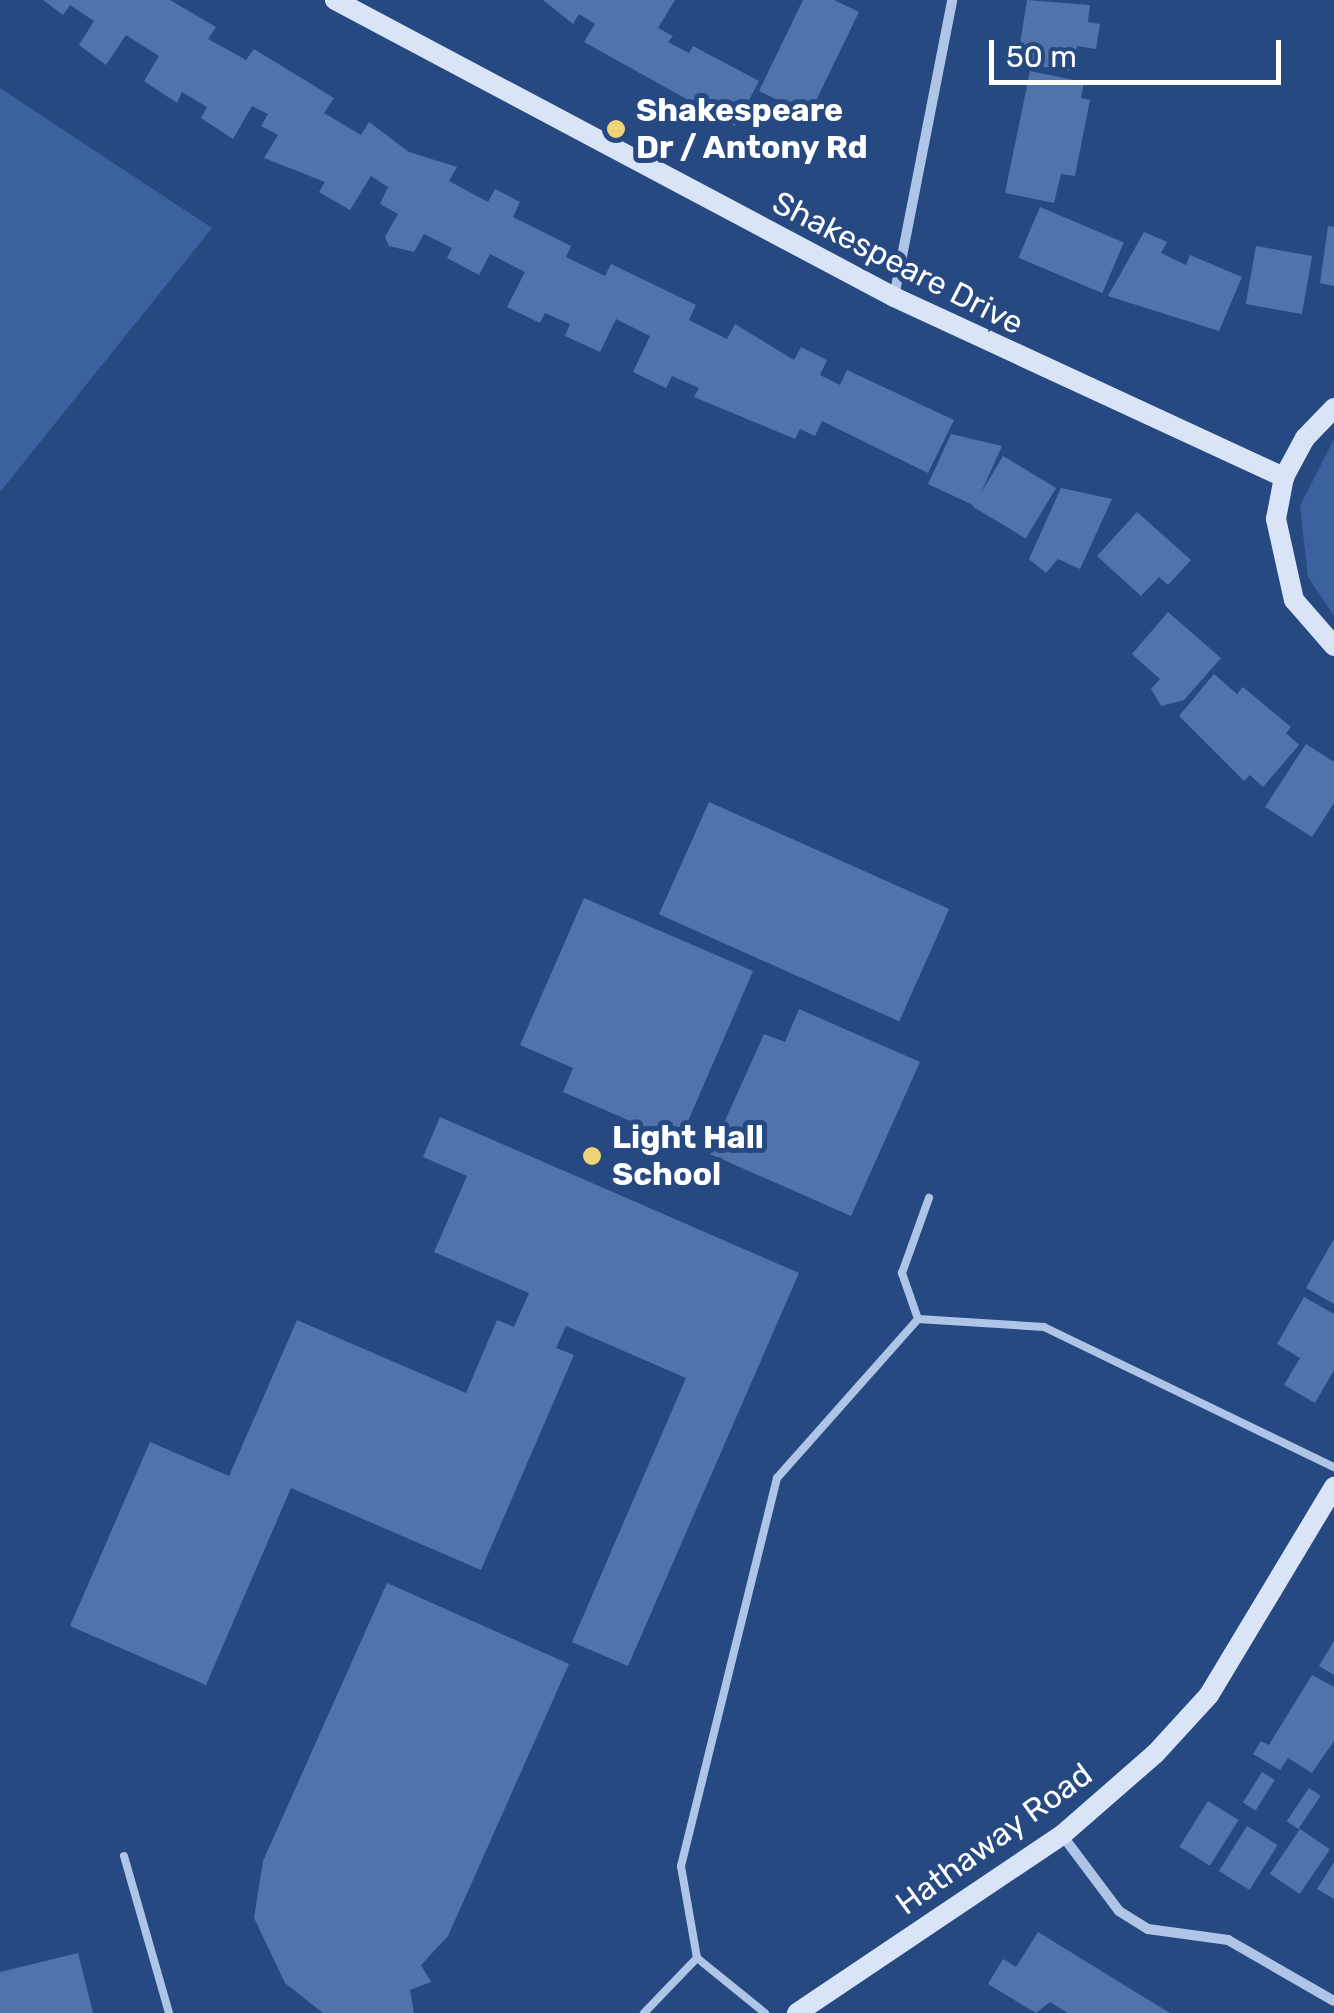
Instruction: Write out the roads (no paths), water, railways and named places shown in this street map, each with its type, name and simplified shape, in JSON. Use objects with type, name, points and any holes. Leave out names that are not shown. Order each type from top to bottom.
[{"type":"street","name":"Shakespeare Drive","points":[[335,0],[894,298],[1284,477]]},
{"type":"street","points":[[894,298],[952,0]]},
{"type":"street","points":[[1334,408],[1304,438],[1284,477],[1279,560],[1294,600],[1334,646]]},
{"type":"street","name":"Hathaway Road","points":[[797,2013],[1062,1835],[1209,1695],[1334,1487]]},
{"type":"street","points":[[1062,1835],[1119,1911],[1148,1929],[1228,1940],[1334,2002]]},
{"type":"lane","points":[[918,1319],[902,1273],[930,1198]]},
{"type":"lane","points":[[918,1319],[1044,1327],[1334,1467]]},
{"type":"lane","points":[[764,2013],[696,1958],[681,1866],[778,1478],[918,1319]]},
{"type":"lane","points":[[124,1856],[169,2013]]},
{"type":"lane","points":[[644,2013],[696,1958]]},
{"type":"place","name":"Shakespeare Dr / Antony Rd","points":[[616,129]]},
{"type":"place","name":"Light Hall School","points":[[592,1156]]}]
